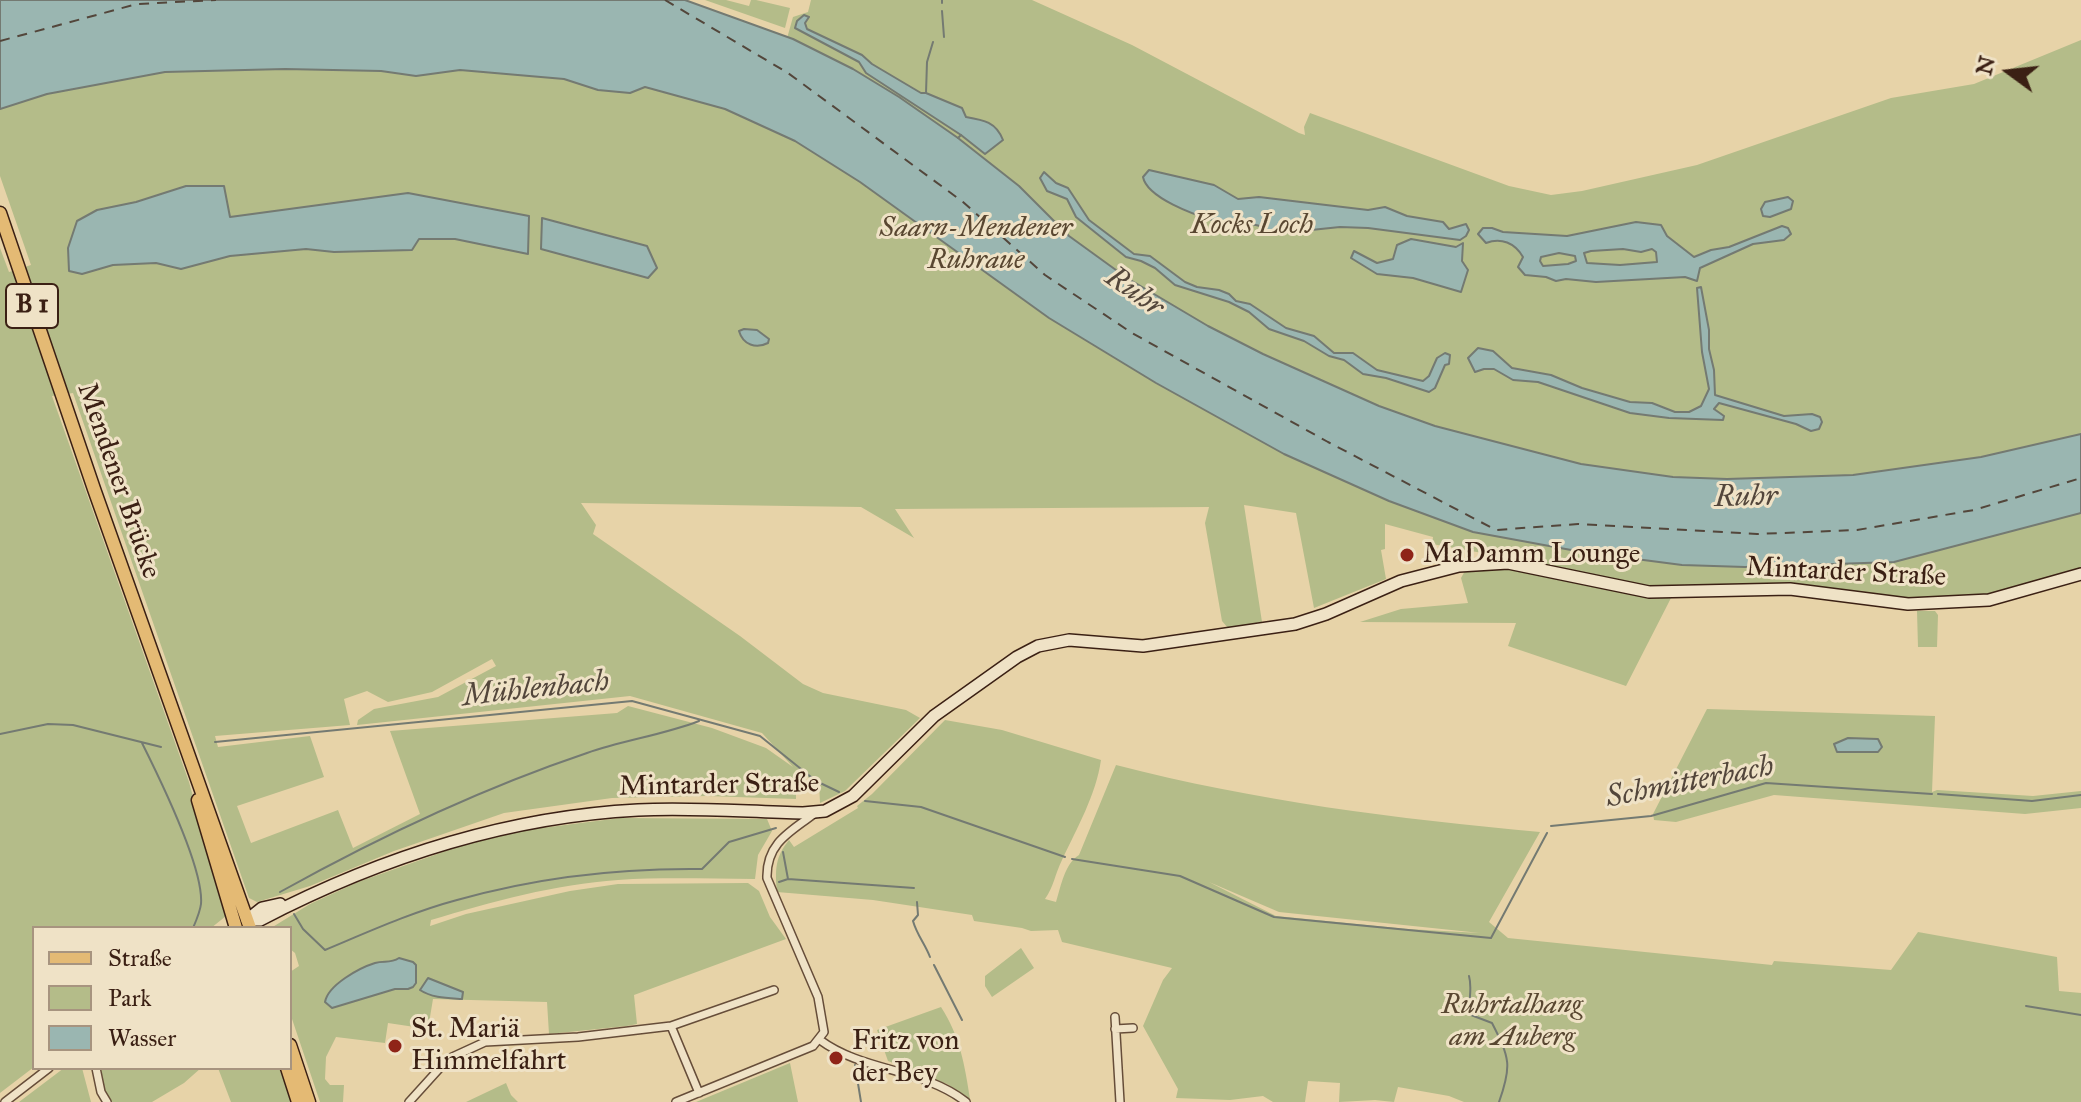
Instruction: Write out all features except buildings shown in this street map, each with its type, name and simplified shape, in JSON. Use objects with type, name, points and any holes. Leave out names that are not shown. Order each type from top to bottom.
[{"type":"main road","name":"Mendener Brücke","points":[[0,213],[191,765],[200,807],[240,926]]},
{"type":"main road","name":"Mintarder Straße","points":[[240,926],[262,908],[301,899],[400,857],[510,826],[638,810],[816,813],[836,807],[853,796],[913,735],[952,702],[1017,657],[1052,643],[1089,640],[1143,646],[1284,626],[1326,614],[1401,581],[1448,568],[1484,563],[1525,566],[1649,592],[1790,589],[1908,604],[1989,600],[2081,574]]},
{"type":"main road","points":[[292,1051],[309,1102]]},
{"type":"main road","points":[[288,1070],[298,1102]]},
{"type":"street","points":[[789,832],[792,813]]},
{"type":"street","points":[[676,1102],[813,1046],[824,1032],[818,997],[767,878],[772,849],[816,813]]},
{"type":"street","points":[[409,1102],[448,1059],[485,1042],[578,1037],[671,1026],[774,990]]},
{"type":"street","points":[[1115,1017],[1120,1102]]},
{"type":"street","points":[[671,1026],[699,1093]]},
{"type":"street","points":[[1115,1029],[1133,1028]]},
{"type":"street","points":[[820,1040],[845,1055],[948,1089],[966,1102]]},
{"type":"street","points":[[5,1102],[46,1070]]},
{"type":"street","points":[[96,1070],[101,1092],[107,1102]]},
{"type":"green space","points":[[705,0],[726,0],[749,6],[751,0],[756,0],[790,8],[785,28]]},
{"type":"green space","name":"Saarn-Mendener Ruhraue","points":[[811,0],[1032,0],[1132,45],[1299,133],[1305,135],[1304,127],[1310,113],[1509,186],[1551,195],[1697,165],[1891,98],[1974,84],[2081,40],[2081,469],[2048,480],[1337,478],[1473,532],[1582,552],[1682,565],[1745,567],[1894,562],[2081,513],[2081,570],[2017,590],[1965,600],[1667,589],[1488,561],[1488,554],[1432,544],[1433,537],[1385,524],[1385,549],[1381,550],[1386,579],[1314,608],[1296,513],[1244,505],[1262,622],[1228,628],[1222,621],[1205,523],[1209,507],[895,509],[914,538],[861,507],[581,503],[596,525],[593,534],[740,636],[803,684],[823,693],[906,710],[920,718],[845,791],[820,803],[819,783],[796,771],[796,799],[706,796],[612,798],[504,813],[394,851],[310,886],[257,902],[249,898],[73,393],[52,396],[189,782],[226,916],[214,926],[32,926],[32,1069],[0,1093],[0,248],[9,272],[31,265],[0,176],[0,44],[775,81],[793,17],[808,12]],"holes":[[[492,659],[496,666],[438,697],[374,709],[358,720],[357,725],[630,696],[762,733],[793,767],[766,748],[712,728],[628,706],[617,713],[390,731],[420,814],[353,848],[338,810],[251,843],[237,806],[324,777],[310,736],[218,747],[215,736],[350,725],[344,699],[367,691],[388,702],[432,692]]]},
{"type":"green space","points":[[1491,565],[1671,598],[1626,686],[1508,646],[1516,623],[1360,622],[1401,609],[1468,603],[1461,578],[1466,569]]},
{"type":"green space","points":[[1917,611],[1935,611],[1938,615],[1937,647],[1918,647]]},
{"type":"green space","points":[[1707,709],[1935,716],[1932,792],[2033,796],[2081,791],[2081,808],[2025,814],[1774,795],[1676,822],[1654,820],[1653,814]]},
{"type":"green space","name":"Ruhrtalhang am Auberg","points":[[945,720],[1002,730],[1101,760],[1080,824],[1045,899],[1056,902],[1067,869],[1079,855],[1116,765],[1274,799],[1540,832],[1489,922],[1508,938],[1772,965],[1774,961],[1891,970],[1918,932],[2057,957],[2059,991],[2081,993],[2081,1102],[1464,1102],[1449,1096],[1398,1087],[1394,1102],[1339,1102],[1340,1083],[1308,1081],[1305,1102],[1273,1102],[1263,1096],[1230,1100],[1176,1098],[1178,1089],[1143,1026],[1163,980],[1172,968],[1062,942],[1058,930],[1031,931],[974,921],[972,915],[873,900],[777,892],[777,864],[789,840],[794,847],[858,808]],"holes":[[[1209,882],[1279,912],[1480,933],[1276,916]]]},
{"type":"green space","points":[[620,818],[767,819],[772,831],[758,855],[755,879],[635,879],[571,885],[454,913],[431,920],[430,926],[466,914],[570,891],[618,884],[748,883],[759,891],[770,917],[786,939],[634,995],[637,1024],[627,1026],[549,1034],[547,1002],[433,999],[428,1029],[388,1023],[385,1043],[336,1037],[326,1057],[325,1079],[330,1085],[344,1085],[343,1102],[320,1102],[292,1019],[292,971],[299,966],[292,951],[292,926],[274,926],[310,904],[358,882],[460,846],[526,830]]},
{"type":"green space","points":[[1021,948],[1034,968],[992,997],[985,986],[985,976]]},
{"type":"green space","points":[[941,1007],[957,1040],[970,1099],[947,1084],[888,1061],[877,1030]]},
{"type":"green space","points":[[790,1063],[798,1102],[696,1102]]},
{"type":"green space","points":[[61,1070],[83,1070],[91,1102],[19,1102]]},
{"type":"green space","points":[[101,1070],[199,1070],[184,1083],[152,1102],[112,1102],[104,1089]]},
{"type":"green space","points":[[219,1070],[280,1070],[292,1102],[231,1102]]},
{"type":"green space","points":[[506,1083],[518,1102],[466,1102]]},
{"type":"water","name":"Ruhr","points":[[0,0],[685,0],[793,39],[853,69],[958,138],[1019,186],[1069,236],[1127,278],[1263,354],[1379,406],[1435,426],[1581,464],[1673,477],[1727,479],[1853,475],[1981,457],[2081,434],[2081,513],[1894,562],[1745,567],[1682,565],[1582,552],[1473,532],[1389,501],[1284,454],[1156,383],[1049,318],[860,182],[795,141],[725,109],[645,87],[630,93],[598,90],[564,79],[460,70],[416,76],[381,71],[285,69],[165,72],[47,94],[0,109]]},
{"type":"water","points":[[804,15],[809,17],[805,23],[807,29],[862,55],[921,93],[962,108],[966,117],[989,123],[1003,140],[985,154],[866,73],[859,62],[795,28]]},
{"type":"water","points":[[1149,170],[1214,185],[1238,199],[1259,197],[1368,210],[1385,207],[1407,216],[1443,222],[1449,229],[1466,224],[1469,230],[1460,240],[1340,227],[1263,235],[1260,226],[1215,221],[1162,199],[1146,185],[1143,177]]},
{"type":"water","points":[[1044,172],[1056,183],[1068,188],[1089,220],[1134,254],[1150,256],[1185,282],[1219,290],[1236,301],[1250,304],[1286,328],[1314,336],[1334,353],[1353,353],[1377,370],[1423,381],[1429,376],[1437,358],[1445,353],[1450,355],[1449,364],[1445,365],[1435,388],[1429,392],[1363,374],[1344,360],[1269,329],[1249,312],[1229,302],[1175,285],[1155,268],[1126,257],[1076,217],[1067,199],[1047,191],[1040,178]]},
{"type":"water","points":[[186,186],[224,186],[230,217],[408,193],[529,216],[528,254],[455,239],[419,239],[412,250],[334,252],[306,249],[230,256],[181,269],[156,263],[113,265],[82,274],[69,271],[68,248],[77,221],[97,210],[136,202]]},
{"type":"water","points":[[1788,197],[1793,201],[1791,209],[1770,217],[1763,216],[1761,209],[1765,202]]},
{"type":"water","points":[[542,218],[647,246],[657,268],[648,278],[541,249]]},
{"type":"water","points":[[1636,222],[1661,225],[1667,236],[1694,257],[1782,226],[1788,228],[1791,234],[1784,240],[1753,244],[1700,268],[1697,281],[1685,277],[1596,282],[1556,281],[1525,275],[1518,267],[1523,257],[1516,248],[1502,241],[1486,243],[1478,234],[1483,228],[1492,228],[1503,232],[1567,236]],"holes":[[[1623,249],[1641,252],[1652,249],[1656,252],[1657,262],[1620,265],[1587,263],[1584,253]],[[1559,253],[1575,256],[1576,261],[1543,266],[1541,257]]]},
{"type":"water","points":[[1411,239],[1456,247],[1463,243],[1462,261],[1468,270],[1461,292],[1413,278],[1377,274],[1351,258],[1354,251],[1377,263],[1393,259],[1397,245]]},
{"type":"water","points":[[1701,287],[1709,330],[1715,395],[1784,416],[1812,414],[1820,417],[1822,422],[1819,429],[1811,431],[1719,403],[1714,409],[1724,416],[1723,420],[1630,413],[1538,382],[1513,380],[1494,369],[1475,372],[1468,358],[1478,348],[1493,351],[1512,368],[1551,375],[1630,402],[1652,403],[1675,412],[1689,412],[1701,406],[1709,389],[1702,352],[1697,288]]},
{"type":"water","points":[[757,330],[769,339],[768,343],[755,346],[747,343],[739,331]]},
{"type":"water","points":[[1848,738],[1878,739],[1882,747],[1878,752],[1837,752],[1834,744]]},
{"type":"water","points":[[399,958],[416,965],[416,983],[413,987],[395,989],[332,1008],[325,1002],[332,989],[353,973],[375,963]]},
{"type":"water","points":[[428,978],[463,992],[462,999],[435,996],[420,990]]},
{"type":"waterway","points":[[942,11],[944,37]]},
{"type":"waterway","points":[[926,93],[927,62],[933,42]]},
{"type":"waterway","points":[[958,138],[961,135]]},
{"type":"waterway","name":"Mühlenbach","points":[[215,742],[632,701],[760,736],[816,781],[839,792]]},
{"type":"waterway","points":[[280,892],[392,833],[508,782],[601,748],[699,721]]},
{"type":"waterway","name":"Mühlenbach","points":[[0,734],[48,724],[73,725],[161,747]]},
{"type":"waterway","points":[[142,743],[179,823],[195,868],[201,904],[194,926]]},
{"type":"waterway","name":"Schmitterbach","points":[[1551,826],[1651,816],[1766,783],[1932,794]]},
{"type":"waterway","name":"Schmitterbach","points":[[1938,794],[2032,801],[2081,795]]},
{"type":"waterway","name":"Mühlenbach","points":[[865,801],[921,807],[1065,857]]},
{"type":"waterway","points":[[294,914],[303,929],[325,950],[423,910],[518,885],[609,872],[702,869],[729,842],[776,828]]},
{"type":"waterway","name":"Schmitterbach","points":[[1072,859],[1180,876],[1274,917],[1491,938],[1547,833]]},
{"type":"waterway","points":[[783,852],[788,879],[914,888]]},
{"type":"waterway","name":"Mühlenbach","points":[[779,882],[788,879]]},
{"type":"waterway","points":[[917,902],[918,915],[913,921],[930,957]]},
{"type":"waterway","points":[[934,965],[962,1020]]},
{"type":"waterway","points":[[1469,976],[1471,1015],[1492,1023],[1506,1054],[1506,1079],[1499,1102]]},
{"type":"waterway","points":[[2026,1006],[2081,1015]]},
{"type":"waterway","name":"Mühlenbach","points":[[855,1065],[861,1102]]},
{"type":"ferry route","points":[[0,41],[137,4],[216,0]]},
{"type":"ferry route","points":[[665,0],[788,73],[963,202],[1045,275],[1132,333],[1328,442],[1496,530],[1578,524],[1757,534],[1857,530],[1974,510],[2081,478]]},
{"type":"place","name":"MaDamm Lounge","points":[[1407,555]]},
{"type":"place","name":"St. Mariä Himmelfahrt","points":[[395,1046]]},
{"type":"place","name":"Fritz von der Bey","points":[[836,1058]]},
{"type":"park label","name":"Kocks Loch","points":[[1252,226]]}]
